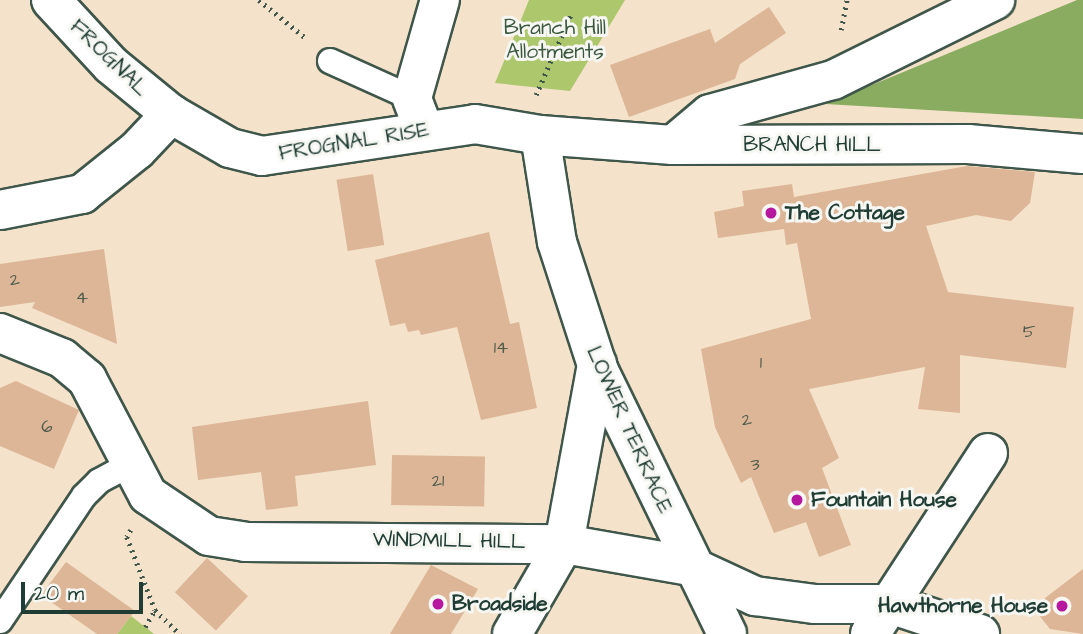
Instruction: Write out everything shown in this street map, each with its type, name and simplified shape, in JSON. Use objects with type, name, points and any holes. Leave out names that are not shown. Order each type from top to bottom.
[{"type":"street","name":"FROGNAL","points":[[51,0],[111,65],[171,114]]},
{"type":"street","points":[[418,114],[440,0]]},
{"type":"street","points":[[673,145],[710,114],[833,80],[995,0]]},
{"type":"street","name":"FROGNAL RISE","points":[[171,114],[230,148],[262,156],[418,114],[531,133]]},
{"type":"street","points":[[0,209],[82,194],[137,150],[171,114]]},
{"type":"street","name":"BRANCH HILL","points":[[531,133],[673,145],[968,144],[1083,154]]},
{"type":"street","name":"LOWER TERRACE","points":[[531,133],[557,242],[597,364],[690,566],[727,634]]},
{"type":"street","name":"WINDMILL HILL","points":[[0,333],[62,358],[87,379],[140,479],[209,536],[245,542],[564,544],[690,566],[755,596],[815,604],[880,619],[980,634]]},
{"type":"street","points":[[512,634],[564,544],[597,364]]},
{"type":"street","points":[[880,619],[988,453]]},
{"type":"lane","points":[[330,61],[418,114]]},
{"type":"lane","points":[[0,621],[84,496],[99,481],[140,479]]},
{"type":"path","points":[[259,0],[330,61]]},
{"type":"path","points":[[531,133],[572,12]]},
{"type":"path","points":[[140,479],[127,537],[155,610],[180,634]]},
{"type":"path","points":[[145,627],[155,610]]},
{"type":"green space","name":"Branch Hill Allotments","points":[[529,0],[625,0],[570,91],[495,83]]},
{"type":"green space","points":[[1077,0],[1083,0],[1083,119],[826,104]]},
{"type":"green space","points":[[131,616],[154,634],[117,634]]},
{"type":"building","points":[[769,7],[786,33],[740,64],[735,79],[629,117],[610,65],[710,29],[715,43]]},
{"type":"building","points":[[967,166],[1035,172],[1030,203],[1011,221],[976,215],[926,226],[948,292],[1074,307],[1066,368],[960,355],[960,413],[918,409],[925,367],[809,389],[839,458],[822,468],[851,545],[819,557],[806,522],[774,533],[751,477],[741,483],[715,427],[701,349],[811,319],[797,243],[786,245],[784,229],[718,238],[714,212],[744,206],[742,191],[792,184],[794,197]]},
{"type":"building","points":[[373,174],[384,245],[348,251],[336,180]]},
{"type":"building","points":[[489,232],[510,324],[519,322],[537,408],[481,420],[457,327],[421,335],[419,330],[408,332],[405,323],[390,326],[375,260]]},
{"type":"building","points":[[104,249],[117,344],[32,308],[35,302],[0,307],[0,264]]},
{"type":"building","points":[[16,381],[79,410],[54,469],[0,446],[0,388]]},
{"type":"building","points":[[368,401],[376,465],[295,476],[298,506],[266,510],[261,472],[198,480],[192,427]]},
{"type":"building","points":[[392,455],[485,457],[484,507],[391,505]]},
{"type":"building","points":[[207,558],[248,596],[216,631],[175,592]]},
{"type":"building","points":[[66,562],[135,611],[117,634],[97,634],[41,595]]},
{"type":"building","name":"Broadside","points":[[431,565],[478,589],[451,634],[390,634]]},
{"type":"building","name":"Hawthorne House","points":[[1083,569],[1083,634],[1050,629],[1038,614],[1045,598]]},
{"type":"place","name":"The Cottage","points":[[771,213]]},
{"type":"place","name":"Fountain House","points":[[797,500]]},
{"type":"place","name":"Broadside","points":[[438,604]]},
{"type":"place","name":"Hawthorne House","points":[[1062,606]]}]
